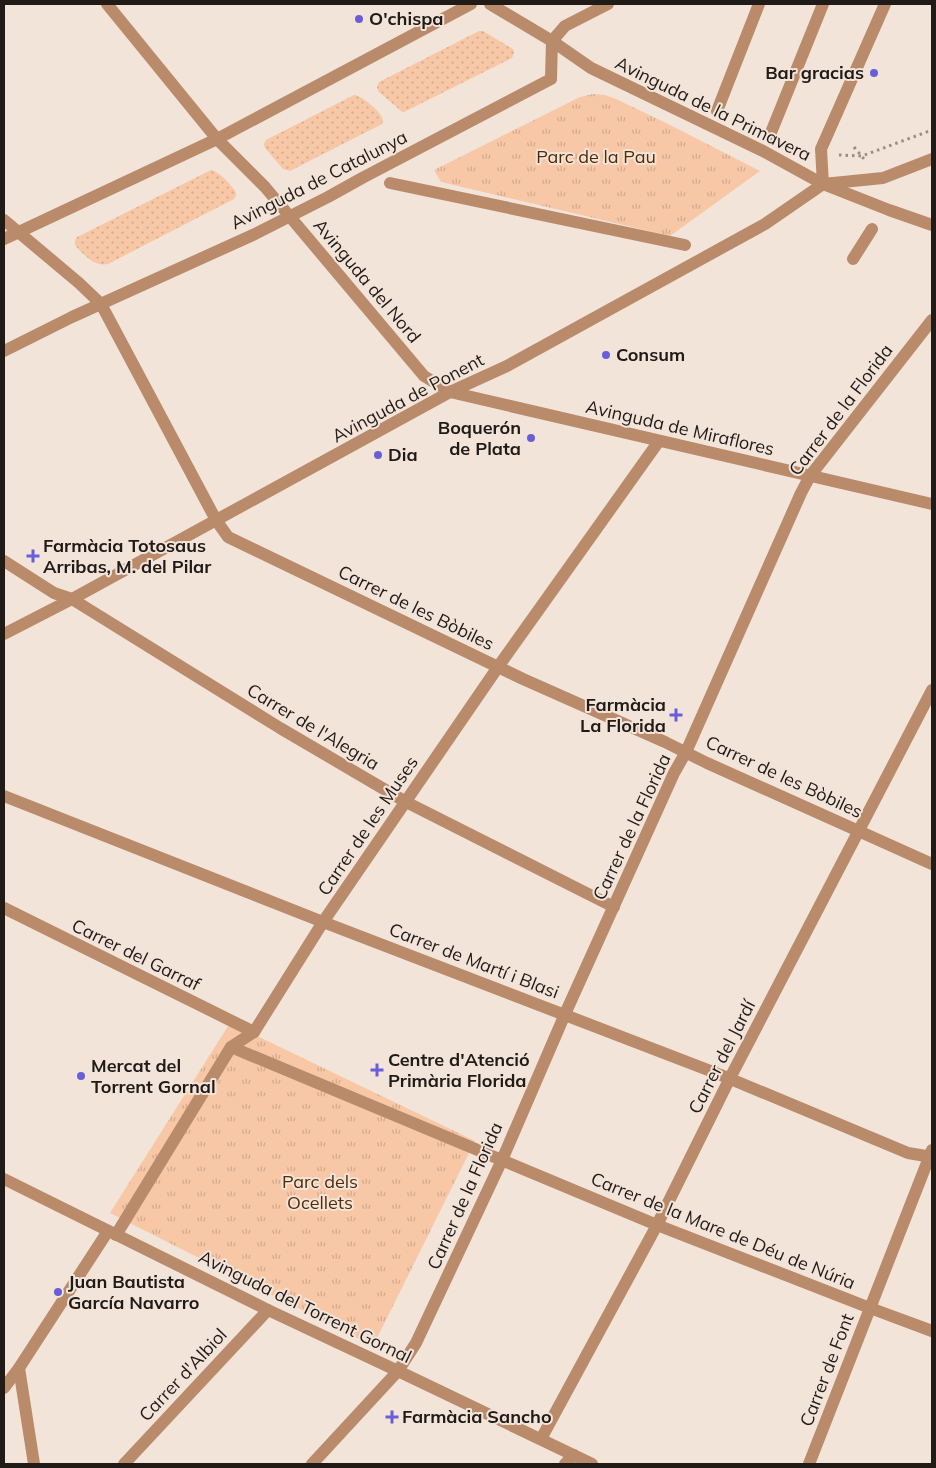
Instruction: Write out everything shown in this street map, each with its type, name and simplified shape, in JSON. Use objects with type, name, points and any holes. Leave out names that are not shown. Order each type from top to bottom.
[{"type":"street","name":"Avinguda del Nord","points":[[107,4],[217,138],[265,186],[424,376],[450,392]]},
{"type":"street","points":[[4,239],[217,138],[471,4]]},
{"type":"street","name":"Avinguda de la Primavera","points":[[490,4],[591,68],[763,152],[823,184],[932,225]]},
{"type":"street","points":[[552,42],[565,26],[608,4]]},
{"type":"street","points":[[717,111],[759,4]]},
{"type":"street","points":[[770,135],[823,4]]},
{"type":"street","points":[[885,4],[821,149],[823,184],[883,178],[932,158]]},
{"type":"street","name":"Avinguda de Catalunya","points":[[4,351],[100,304],[255,234],[551,79],[552,42]]},
{"type":"street","points":[[390,183],[685,245]]},
{"type":"street","name":"Avinguda de Ponent","points":[[4,634],[72,599],[450,392],[507,366],[765,224],[823,184]]},
{"type":"street","name":"Carrer de les Bòbiles","points":[[4,220],[79,283],[100,304],[216,520],[228,537],[498,667],[932,864]]},
{"type":"street","points":[[853,259],[872,229]]},
{"type":"street","name":"Carrer de la Florida","points":[[312,1464],[398,1371],[416,1343],[502,1160],[565,1014],[674,774],[686,752],[810,476],[932,320]]},
{"type":"street","name":"Avinguda de Miraflores","points":[[450,392],[932,504]]},
{"type":"street","name":"Carrer de les Muses","points":[[4,1388],[112,1233],[231,1047],[254,1032],[323,922],[498,667],[658,440]]},
{"type":"street","name":"Carrer de l'Alegria","points":[[4,561],[54,593],[72,599],[280,728],[406,802],[614,907]]},
{"type":"street","name":"Carrer del Jardí","points":[[541,1439],[657,1225],[730,1078],[932,690]]},
{"type":"street","name":"Carrer de Martí i Blasi","points":[[4,796],[323,922],[730,1078],[908,1153],[931,1154]]},
{"type":"street","name":"Carrer del Garraf","points":[[4,908],[254,1032]]},
{"type":"street","points":[[231,1047],[502,1160]]},
{"type":"street","name":"Carrer de Font","points":[[809,1464],[931,1154]]},
{"type":"street","name":"Carrer de la Mare de Déu de Núria","points":[[502,1160],[657,1225],[932,1331]]},
{"type":"street","name":"Avinguda del Torrent Gornal","points":[[4,1179],[268,1310],[541,1439],[569,1460],[592,1464]]},
{"type":"street","name":"Carrer d'Albiol","points":[[124,1464],[268,1310]]},
{"type":"street","points":[[19,1368],[34,1464]]},
{"type":"path","points":[[839,155],[863,157],[932,130]]},
{"type":"path","points":[[854,147],[863,157]]},
{"type":"green space","points":[[479,31],[483,31],[513,49],[512,58],[404,112],[378,91],[379,82]]},
{"type":"green space","name":"Parc de la Pau","points":[[593,94],[605,95],[616,99],[760,171],[670,236],[441,182],[434,170],[580,97]]},
{"type":"green space","points":[[354,95],[367,101],[375,109],[382,117],[382,124],[290,171],[283,169],[265,148],[266,140]]},
{"type":"green space","points":[[211,170],[221,175],[233,188],[236,194],[234,199],[108,264],[94,262],[75,245],[77,237]]},
{"type":"green space","name":"Parc dels Ocellets","points":[[230,1023],[475,1141],[373,1346],[110,1213]]},
{"type":"place","name":"O'chispa","points":[[359,19]]},
{"type":"place","name":"Bar gracias","points":[[874,73]]},
{"type":"place","name":"Consum","points":[[606,355]]},
{"type":"place","name":"Boquerón de Plata","points":[[531,438]]},
{"type":"place","name":"Dia","points":[[378,455]]},
{"type":"place","name":"Farmàcia Totosaus Arribas, M. del Pilar","points":[[33,556]]},
{"type":"place","name":"Farmàcia La Florida","points":[[676,715]]},
{"type":"place","name":"Centre d'Atenció Primària Florida","points":[[377,1070]]},
{"type":"place","name":"Mercat del Torrent Gornal","points":[[81,1076]]},
{"type":"place","name":"Juan Bautista García Navarro","points":[[58,1292]]},
{"type":"place","name":"Farmàcia Sancho","points":[[392,1417]]}]
